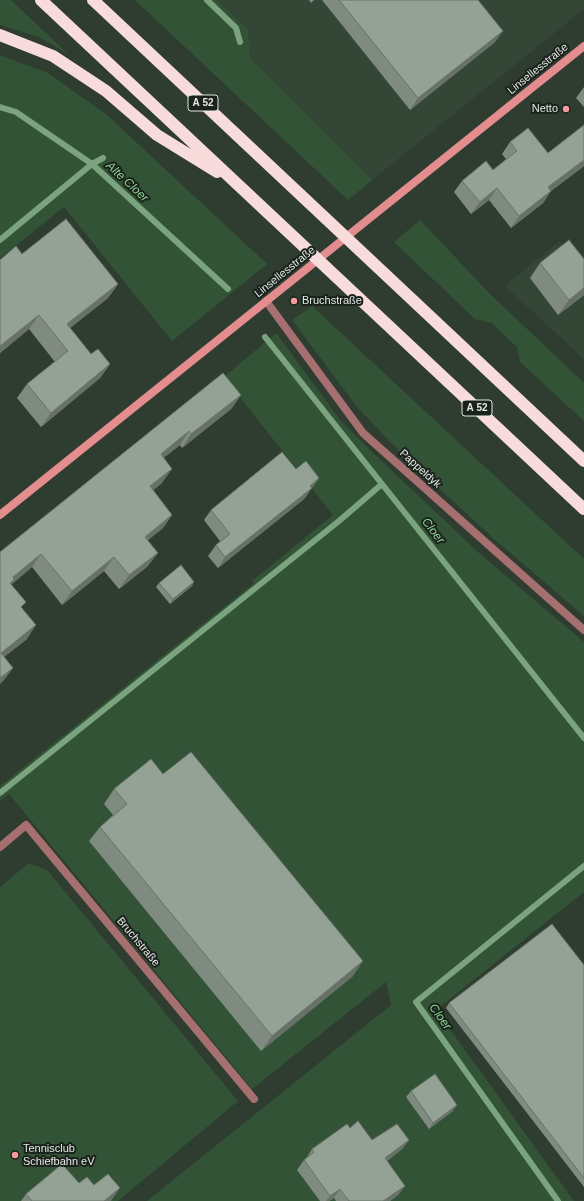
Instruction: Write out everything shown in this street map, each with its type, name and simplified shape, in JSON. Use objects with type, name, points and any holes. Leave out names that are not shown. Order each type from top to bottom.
[{"type":"highway","name":"A 52","points":[[41,0],[584,509]]},
{"type":"highway","name":"A 52","points":[[93,0],[584,461]]},
{"type":"highway","points":[[0,35],[53,56],[106,91],[157,136],[240,186]]},
{"type":"street","name":"Linsellesstraße","points":[[0,515],[584,46]]},
{"type":"street","name":"Pappeldyk","points":[[266,301],[363,433],[584,630]]},
{"type":"street","name":"Bruchstraße","points":[[0,846],[26,825],[254,1098]]},
{"type":"shaded area","points":[[217,0],[584,0],[584,9],[372,180],[250,58],[248,30]]},
{"type":"shaded area","points":[[560,241],[584,272],[584,359],[505,286]]},
{"type":"green space","points":[[0,0],[11,0],[68,54],[39,37],[0,25]]},
{"type":"green space","points":[[135,0],[217,0],[248,30],[250,58],[372,180],[348,200]]},
{"type":"green space","points":[[0,55],[48,73],[107,115],[267,264],[172,341],[64,207],[0,258]]},
{"type":"green space","points":[[420,220],[490,294],[584,383],[584,421],[520,362],[517,347],[492,323],[475,319],[394,242]]},
{"type":"green space","points":[[312,306],[584,559],[584,616],[493,538],[404,456],[357,407],[292,320]]},
{"type":"green space","points":[[276,333],[341,421],[479,553],[584,642],[584,892],[436,1010],[574,1201],[147,1201],[391,1005],[386,982],[252,1089],[9,794],[0,801],[0,786],[254,583],[252,581],[333,515],[224,377]]},
{"type":"green space","points":[[29,863],[47,870],[238,1101],[118,1201],[0,1201],[0,887]]},
{"type":"building","points":[[339,0],[478,0],[503,31],[418,98]]},
{"type":"building","points":[[584,125],[584,160],[548,187],[551,191],[519,216],[497,188],[480,202],[462,181],[486,161],[493,170],[517,151],[510,142],[528,128],[548,153]]},
{"type":"building","points":[[66,219],[118,284],[67,324],[91,354],[98,349],[110,364],[51,413],[27,384],[68,351],[39,315],[0,346],[0,260],[16,246],[22,254]]},
{"type":"building","points":[[569,240],[584,259],[584,288],[569,300],[540,263]]},
{"type":"building","points":[[223,373],[241,395],[191,434],[189,431],[161,454],[172,469],[150,486],[172,515],[145,537],[158,553],[129,575],[114,557],[72,591],[41,554],[13,577],[14,580],[10,583],[26,602],[21,607],[36,625],[1,653],[13,668],[0,678],[0,552]]},
{"type":"building","points":[[282,452],[296,469],[306,461],[319,478],[310,486],[312,488],[225,557],[216,545],[230,534],[211,510]]},
{"type":"building","points":[[181,565],[194,582],[173,599],[159,583]]},
{"type":"building","points":[[191,752],[363,961],[272,1036],[100,827],[127,804],[114,789],[151,759],[163,774]]},
{"type":"building","points":[[552,924],[584,965],[584,1178],[449,1003]]},
{"type":"building","points":[[435,1074],[457,1105],[433,1123],[411,1091]]},
{"type":"building","points":[[358,1121],[372,1140],[397,1124],[409,1140],[385,1158],[405,1186],[383,1201],[349,1201],[340,1189],[330,1196],[304,1160],[314,1152],[312,1149],[347,1124],[350,1128]]},
{"type":"building","points":[[62,1164],[79,1183],[87,1177],[94,1185],[108,1174],[120,1188],[104,1201],[32,1201],[26,1194]]},
{"type":"waterway","name":"Cloer","points":[[207,0],[236,28],[240,42]]},
{"type":"waterway","name":"Alte Cloer","points":[[0,107],[16,112],[92,164],[228,289]]},
{"type":"waterway","points":[[0,240],[92,164],[103,158]]},
{"type":"waterway","name":"Cloer","points":[[265,337],[584,738]]},
{"type":"waterway","points":[[0,793],[339,521],[382,484]]},
{"type":"waterway","name":"Cloer","points":[[558,1201],[416,1002],[584,866]]},
{"type":"place","name":"Netto","points":[[566,109]]},
{"type":"place","name":"Bruchstraße","points":[[294,301]]},
{"type":"place","name":"Tennisclub Schiefbahn eV","points":[[15,1155]]}]
